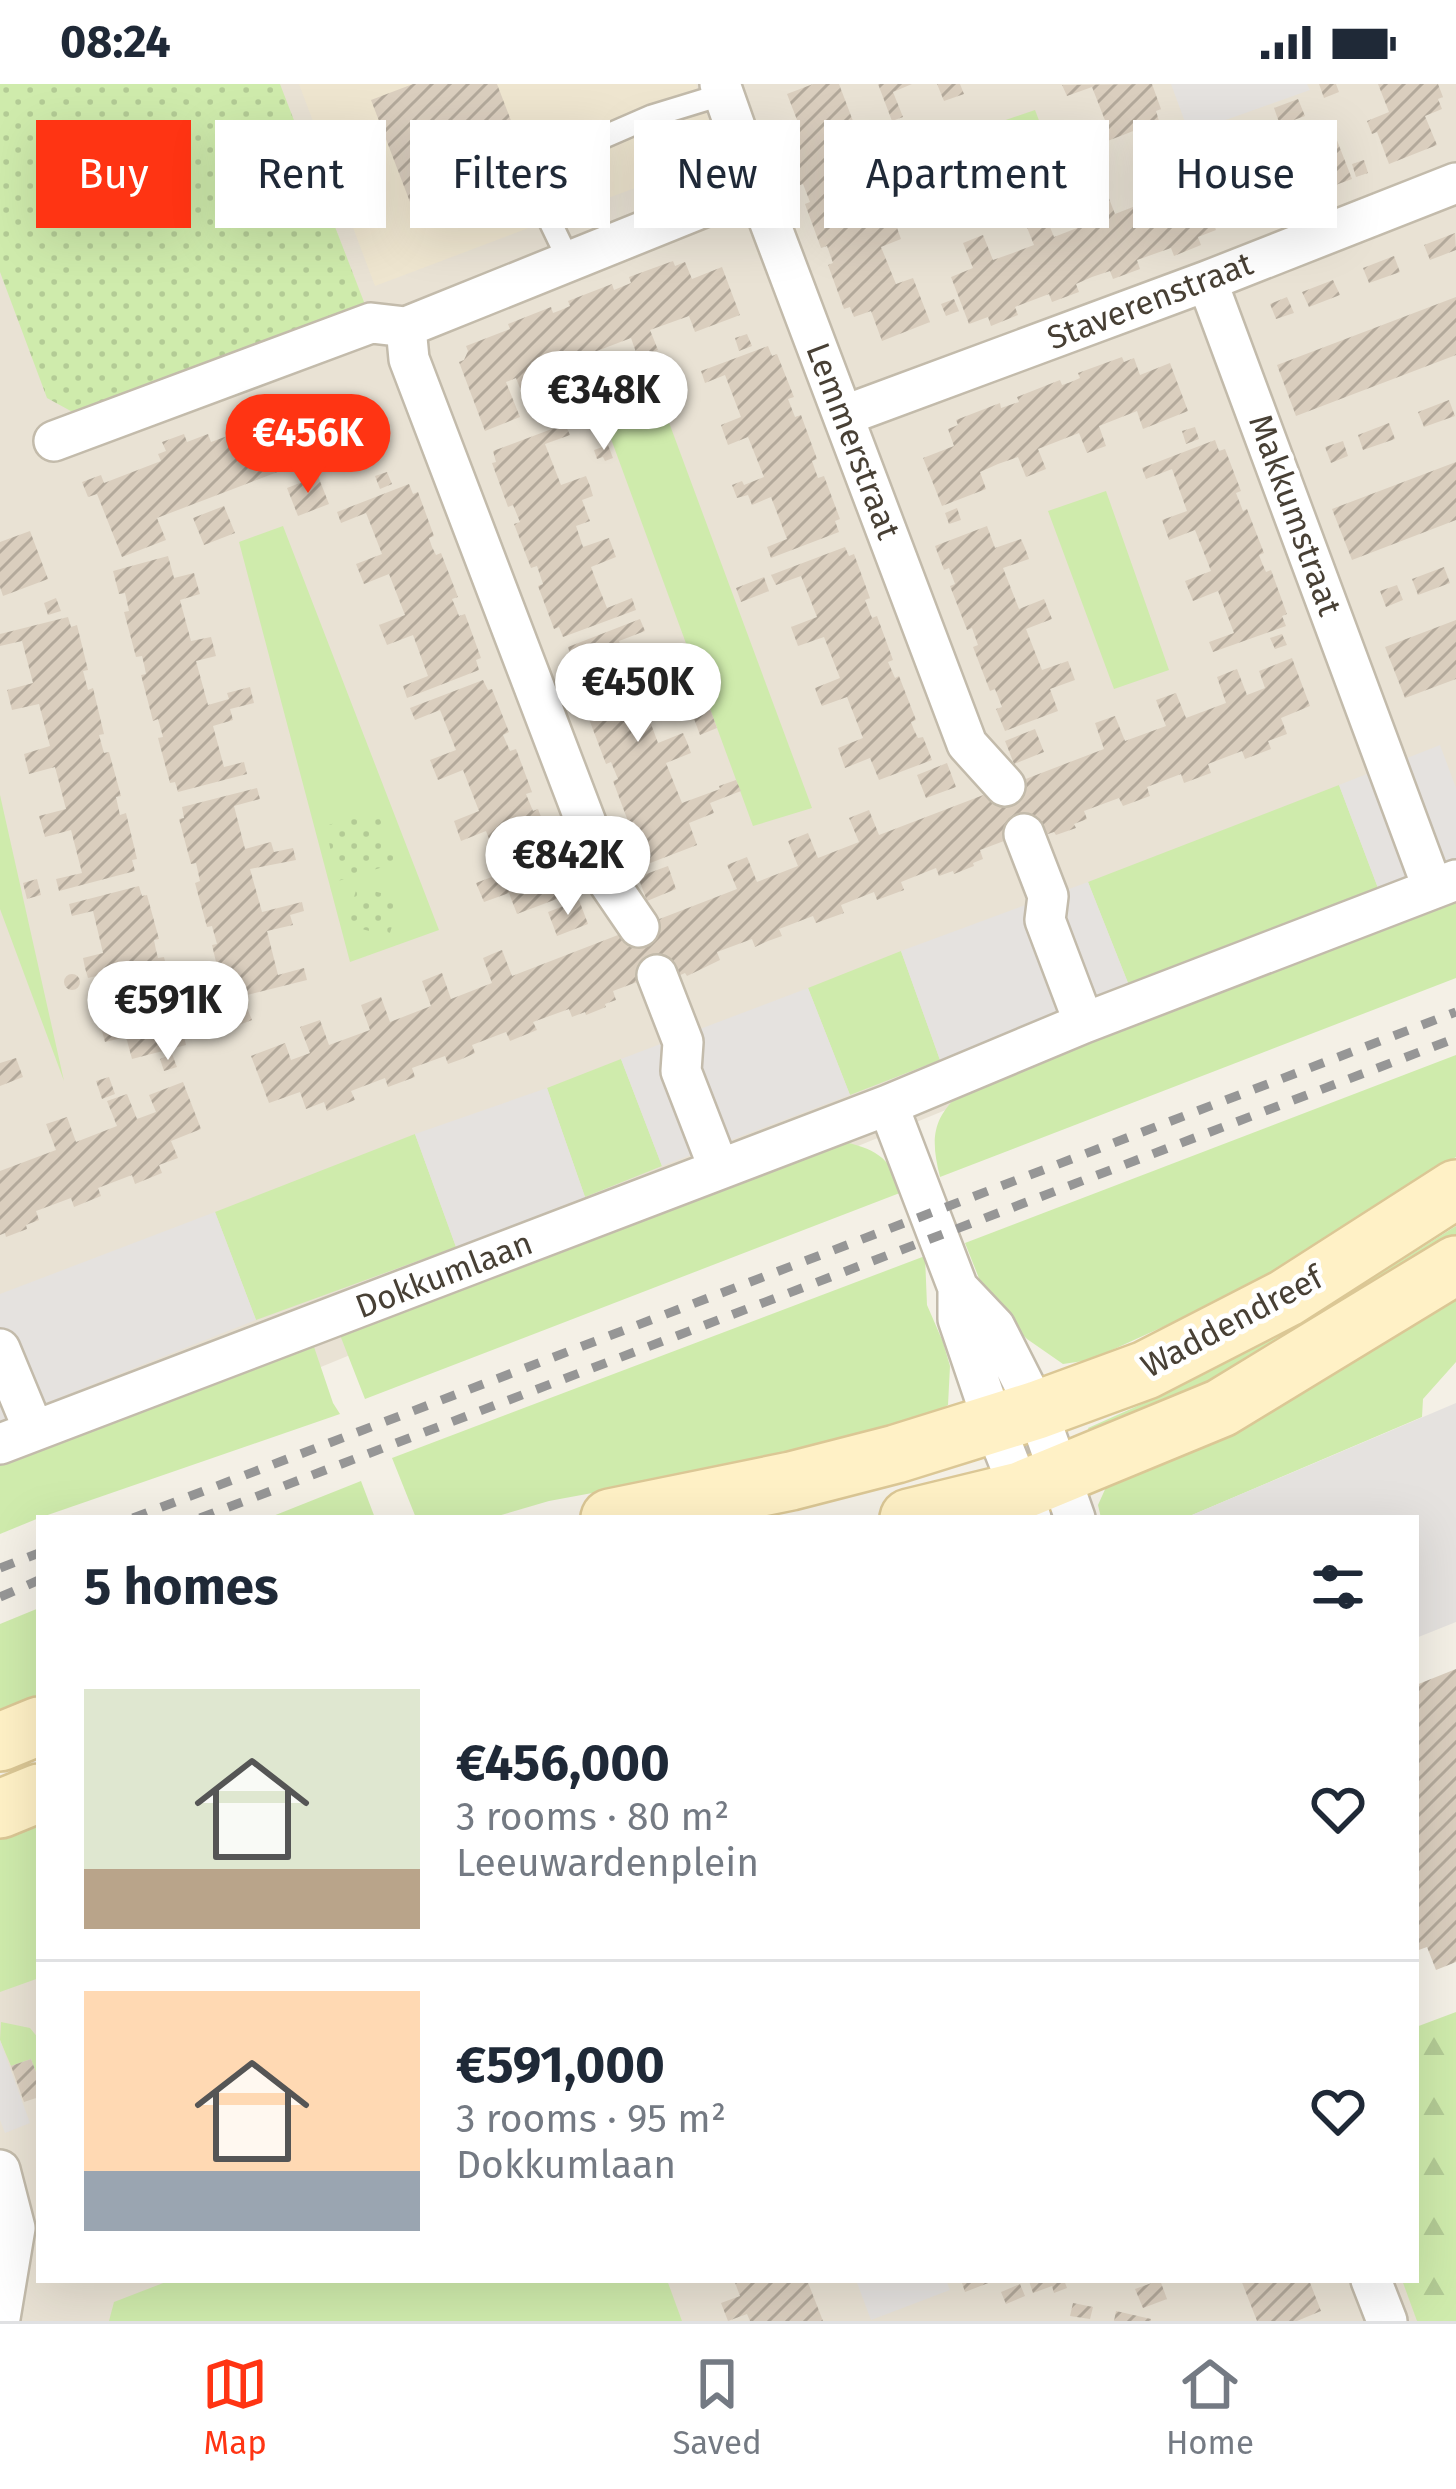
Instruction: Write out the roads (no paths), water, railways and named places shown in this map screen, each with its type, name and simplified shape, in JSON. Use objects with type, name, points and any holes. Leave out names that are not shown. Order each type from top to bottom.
[{"type":"main road","name":"Waddendreef","points":[[625,1515],[896,1454],[1146,1370],[1286,1298],[1456,1189]]},
{"type":"main road","name":"Waddendreef","points":[[932,1515],[1047,1500],[1221,1408],[1456,1265]]},
{"type":"main road","points":[[0,1742],[36,1727]]},
{"type":"main road","points":[[0,1809],[36,1793]]},
{"type":"street","name":"Lemmerstraat","points":[[722,89],[733,120]]},
{"type":"street","name":"Staverenstraat","points":[[843,416],[1456,184]]},
{"type":"street","points":[[54,441],[371,323],[406,327],[651,228]]},
{"type":"street","name":"Lemmerstraat","points":[[772,228],[967,744],[1005,786]]},
{"type":"street","name":"Makkumstraat","points":[[1207,281],[1382,748]]},
{"type":"street","points":[[406,327],[409,358],[609,883],[639,927]]},
{"type":"street","name":"Dokkumlaan","points":[[17,1438],[888,1105],[1084,1023],[1445,885],[1382,748]]},
{"type":"street","points":[[1024,834],[1048,896],[1045,920],[1084,1023]]},
{"type":"street","points":[[657,975],[683,1042],[681,1070],[719,1168]]},
{"type":"street","points":[[888,1105],[958,1288],[995,1328],[1015,1416],[1047,1500]]},
{"type":"street","points":[[0,1349],[17,1438]]},
{"type":"street","points":[[0,2170],[15,2228],[0,2318]]},
{"type":"street","points":[[1372,2283],[1387,2321]]},
{"type":"lane","points":[[568,261],[541,193],[543,178],[560,155],[722,89]]},
{"type":"railway","points":[[141,1515],[1456,1012]]},
{"type":"railway","points":[[208,1515],[1456,1038]]},
{"type":"railway","points":[[0,1568],[36,1554]]},
{"type":"railway","points":[[0,1597],[36,1581]]}]
